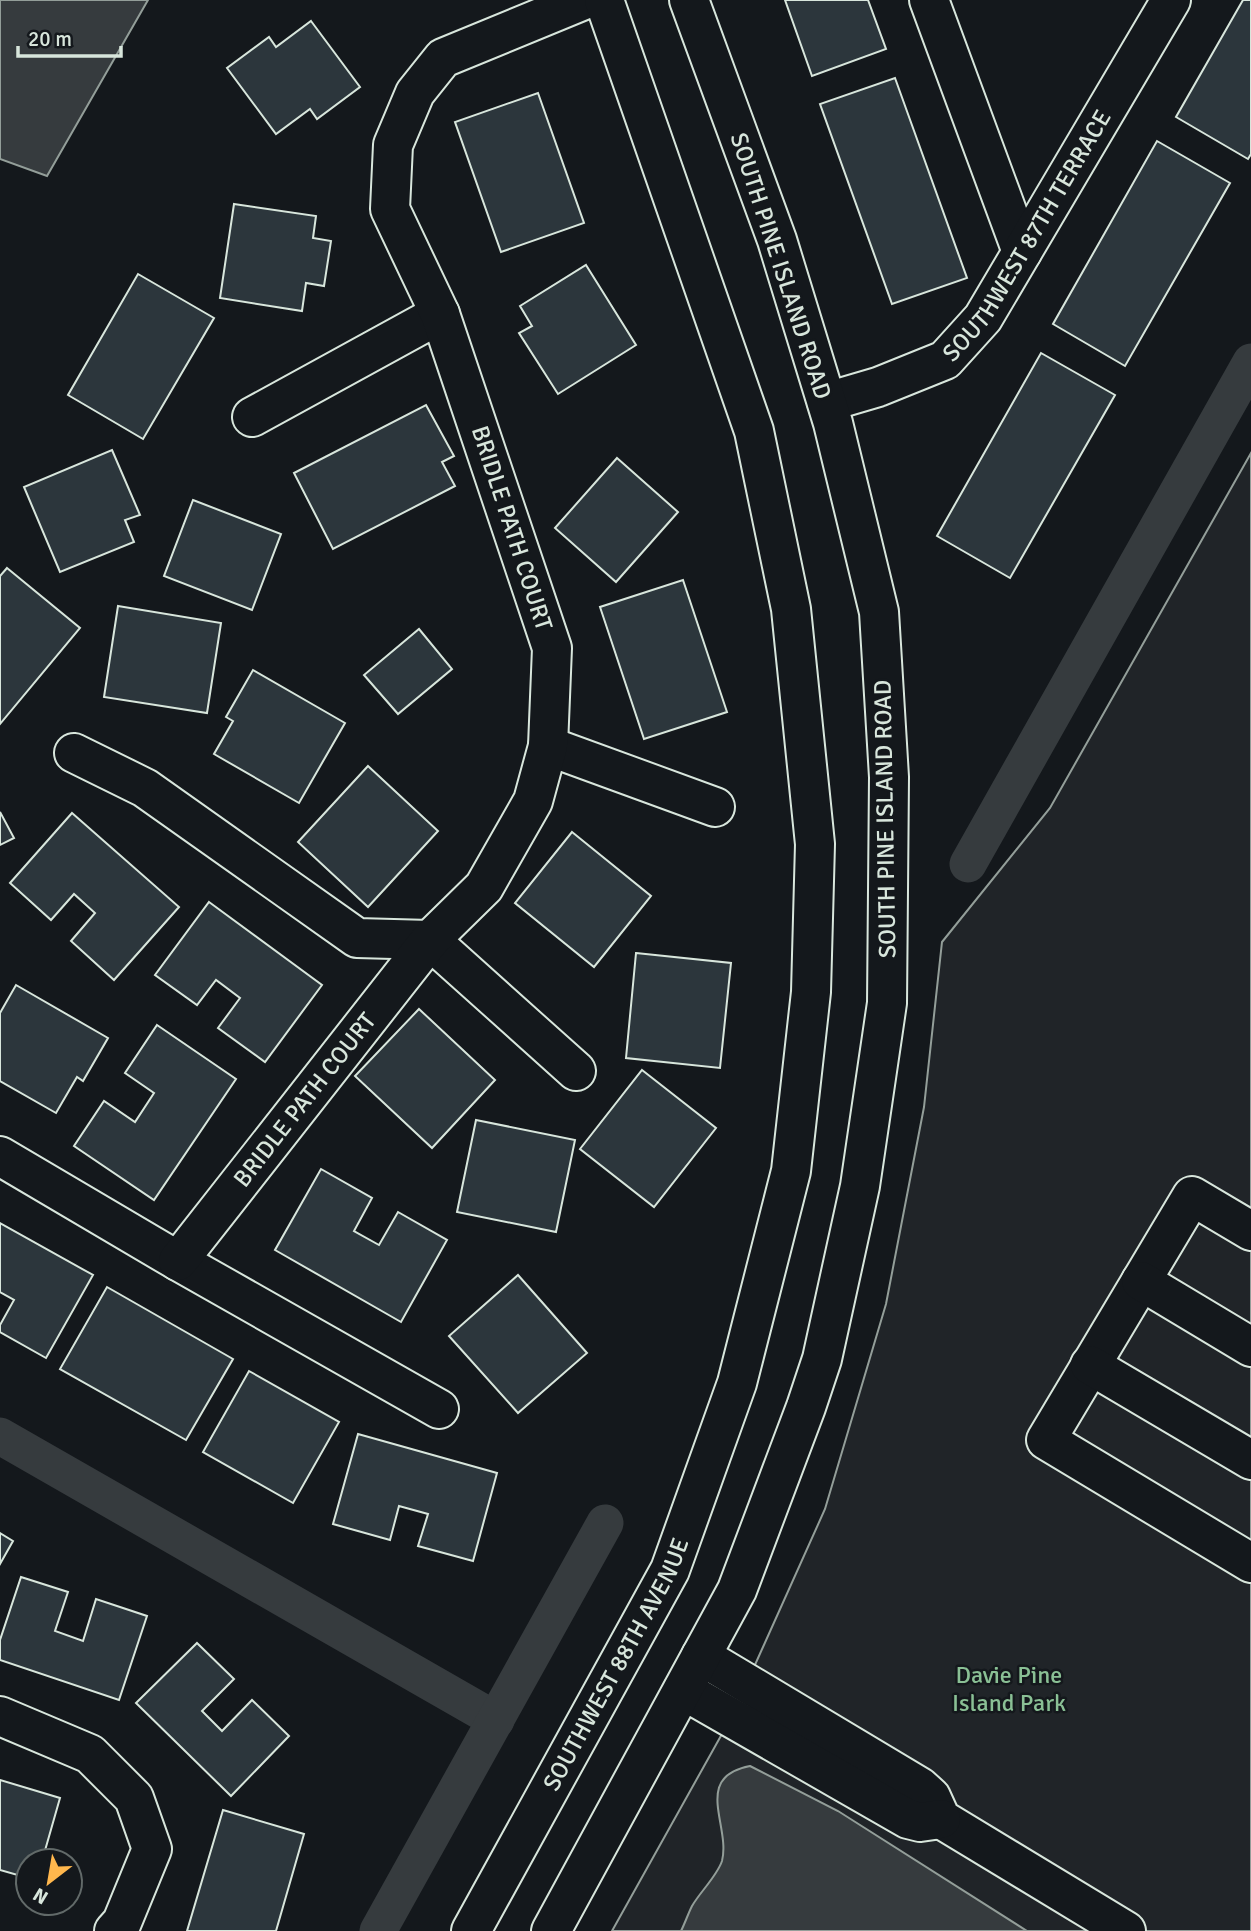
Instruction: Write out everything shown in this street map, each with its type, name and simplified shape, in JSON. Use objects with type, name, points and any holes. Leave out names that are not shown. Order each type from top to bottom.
[{"type":"main road","name":"BRIDLE PATH COURT","points":[[178,1261],[430,940],[484,887],[533,801],[548,746],[552,648],[440,314],[390,209],[393,145],[415,93],[443,58],[583,0]]},
{"type":"main road","name":"SOUTHWEST 88TH AVENUE","points":[[471,1931],[670,1570],[737,1383],[791,1171],[811,992],[815,844],[791,609],[754,431],[604,0]]},
{"type":"main road","name":"SOUTH PINE ISLAND ROAD","points":[[689,0],[777,240],[827,402],[878,612],[889,777],[887,1003],[860,1186],[822,1359],[806,1407],[737,1590],[701,1656]]},
{"type":"main road","points":[[929,0],[1023,252]]},
{"type":"main road","name":"SOUTHWEST 87TH TERRACE","points":[[827,402],[878,387],[945,360],[983,318],[1171,0]]},
{"type":"main road","points":[[252,418],[440,314]]},
{"type":"main road","points":[[548,746],[715,807]]},
{"type":"main road","points":[[74,753],[145,788],[357,938],[430,940],[576,1071]]},
{"type":"main road","points":[[0,1156],[439,1409]]},
{"type":"main road","points":[[1251,1231],[1192,1196],[1046,1440],[1251,1563]]},
{"type":"main road","points":[[1141,1282],[1251,1347]]},
{"type":"main road","points":[[1090,1365],[1251,1460]]},
{"type":"main road","points":[[551,1931],[701,1656],[920,1787],[931,1797],[941,1819],[1126,1931]]},
{"type":"main road","points":[[683,1690],[908,1819],[920,1822],[941,1819]]},
{"type":"main road","points":[[0,1716],[90,1754],[135,1798],[152,1849],[122,1922],[114,1931]]},
{"type":"green space","name":"Davie Pine Island Park","points":[[1251,453],[1251,1931],[612,1931],[732,1716],[825,1509],[886,1304],[924,1107],[942,942],[1050,808]]},
{"type":"shaded area","points":[[0,0],[148,0],[47,176],[0,159]]},
{"type":"shaded area","points":[[750,1766],[838,1811],[1027,1931],[681,1931],[692,1906],[722,1861],[718,1792],[722,1781],[733,1772]]},
{"type":"building","points":[[785,0],[868,0],[886,49],[812,76]]},
{"type":"building","points":[[1243,0],[1251,0],[1251,154],[1248,159],[1176,117]]},
{"type":"building","points":[[311,21],[360,87],[317,119],[310,109],[276,134],[227,68],[269,37],[276,47]]},
{"type":"building","points":[[895,78],[967,278],[892,304],[820,104]]},
{"type":"building","points":[[538,93],[584,223],[501,252],[455,122]]},
{"type":"building","points":[[1157,141],[1230,183],[1125,366],[1053,324]]},
{"type":"building","points":[[234,204],[316,216],[313,238],[331,241],[324,286],[306,283],[302,311],[220,298]]},
{"type":"building","points":[[586,265],[636,345],[558,394],[519,333],[532,326],[520,306]]},
{"type":"building","points":[[138,274],[214,318],[143,439],[68,395]]},
{"type":"building","points":[[1041,353],[1115,395],[1010,578],[937,536]]},
{"type":"building","points":[[426,405],[454,456],[442,462],[455,486],[333,549],[294,473]]},
{"type":"building","points":[[112,450],[140,515],[125,520],[134,542],[60,572],[24,487]]},
{"type":"building","points":[[617,458],[678,512],[616,582],[555,528]]},
{"type":"building","points":[[193,500],[281,534],[252,610],[164,576]]},
{"type":"building","points":[[7,568],[80,628],[0,724],[0,576]]},
{"type":"building","points":[[683,580],[727,712],[644,739],[600,607]]},
{"type":"building","points":[[118,606],[221,623],[207,713],[104,697]]},
{"type":"building","points":[[419,629],[452,669],[398,714],[364,675]]},
{"type":"building","points":[[253,670],[345,723],[299,803],[214,754],[233,721],[226,717]]},
{"type":"building","points":[[368,766],[438,831],[368,907],[298,842]]},
{"type":"building","points":[[0,812],[14,838],[0,845]]},
{"type":"building","points":[[72,813],[179,907],[114,980],[71,941],[95,913],[74,894],[51,920],[10,883]]},
{"type":"building","points":[[572,832],[651,896],[594,967],[515,903]]},
{"type":"building","points":[[209,902],[322,985],[265,1062],[218,1028],[240,998],[216,980],[197,1005],[155,975]]},
{"type":"building","points":[[636,953],[731,963],[720,1068],[626,1058]]},
{"type":"building","points":[[16,985],[108,1038],[83,1081],[77,1077],[56,1113],[0,1081],[0,1013]]},
{"type":"building","points":[[419,1009],[495,1080],[432,1148],[355,1076]]},
{"type":"building","points":[[157,1025],[236,1079],[154,1200],[74,1146],[104,1101],[135,1122],[154,1093],[125,1073]]},
{"type":"building","points":[[642,1070],[716,1128],[654,1207],[580,1149]]},
{"type":"building","points":[[476,1120],[575,1140],[556,1232],[457,1212]]},
{"type":"building","points":[[321,1169],[372,1198],[354,1231],[379,1245],[398,1212],[447,1240],[401,1322],[275,1250]]},
{"type":"building","points":[[0,1223],[93,1275],[46,1358],[0,1332],[0,1325],[14,1300],[0,1292]]},
{"type":"building","points":[[518,1275],[587,1353],[518,1413],[449,1336]]},
{"type":"building","points":[[107,1287],[233,1359],[186,1440],[60,1369]]},
{"type":"building","points":[[249,1371],[339,1422],[293,1503],[203,1452]]},
{"type":"building","points":[[358,1434],[497,1473],[473,1561],[418,1546],[428,1514],[399,1506],[390,1540],[333,1524]]},
{"type":"building","points":[[0,1533],[13,1541],[0,1564]]},
{"type":"building","points":[[21,1577],[68,1592],[55,1631],[83,1641],[96,1599],[147,1616],[119,1700],[0,1660],[0,1640]]},
{"type":"building","points":[[197,1643],[234,1679],[202,1711],[222,1731],[252,1700],[289,1736],[231,1796],[136,1703]]},
{"type":"building","points":[[0,1780],[60,1798],[46,1847],[14,1847],[14,1874],[0,1870]]},
{"type":"building","points":[[223,1810],[304,1834],[276,1931],[187,1931]]},
{"type":"waterway","points":[[968,864],[1251,362]]},
{"type":"waterway","points":[[0,1436],[496,1720]]},
{"type":"waterway","points":[[378,1931],[605,1523]]}]
